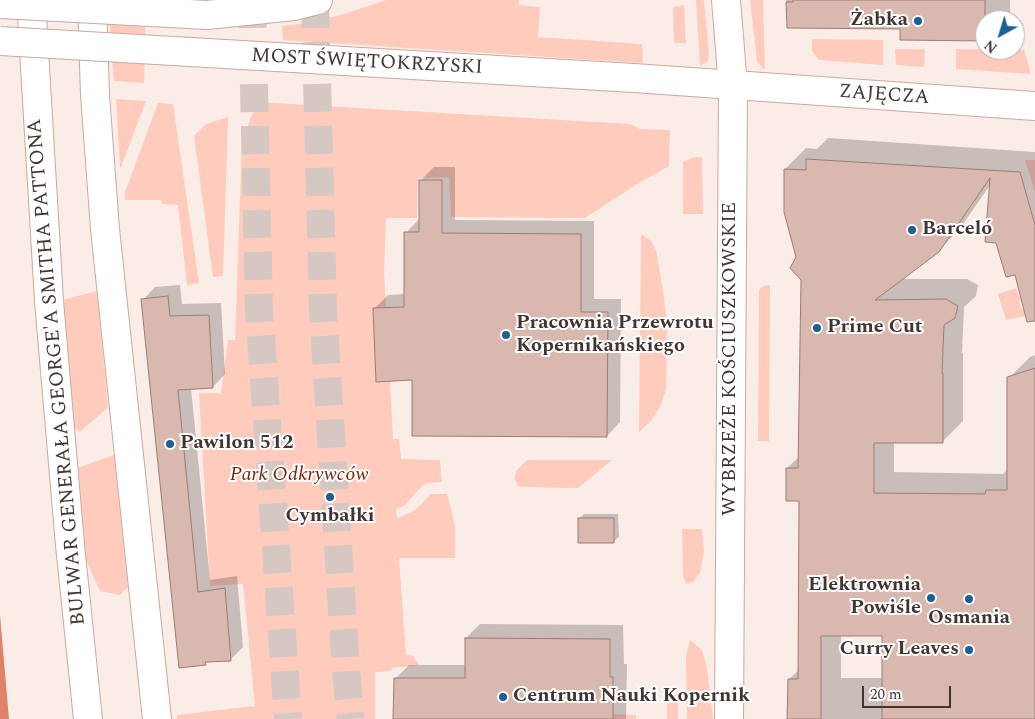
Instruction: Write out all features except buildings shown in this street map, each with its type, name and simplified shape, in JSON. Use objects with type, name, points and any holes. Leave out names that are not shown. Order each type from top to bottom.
[{"type":"street","points":[[92,0],[95,95],[105,229],[157,719]]},
{"type":"street","points":[[0,4],[207,15],[294,6],[318,0]]},
{"type":"street","name":"WYBRZEŻE KOŚCIUSZKOWSKIE","points":[[726,0],[733,86],[729,719]]},
{"type":"street","name":"BULWAR GENERAŁA GEORGE'A SMITHA PATTONA","points":[[31,12],[50,311],[70,550],[88,719]]},
{"type":"street","name":"MOST ŚWIĘTOKRZYSKI","points":[[0,41],[733,86]]},
{"type":"street","name":"ZAJĘCZA","points":[[733,86],[1035,106]]},
{"type":"green space","points":[[108,0],[146,0],[144,83],[114,81]]},
{"type":"green space","points":[[386,0],[519,0],[519,5],[540,7],[538,37],[642,44],[643,63],[283,40],[282,26],[341,15]]},
{"type":"green space","points":[[696,0],[704,0],[709,54],[708,61],[700,66]]},
{"type":"green space","points":[[750,0],[763,0],[765,69],[757,61]]},
{"type":"green space","points":[[684,5],[686,43],[674,43],[673,7]]},
{"type":"green space","points":[[812,39],[883,40],[883,65],[819,60],[812,51]]},
{"type":"green space","points":[[895,49],[925,49],[924,67],[896,65]]},
{"type":"green space","points":[[956,49],[975,49],[975,60],[1025,60],[1025,53],[1031,74],[956,69]]},
{"type":"green space","points":[[116,99],[146,101],[121,167],[120,167]]},
{"type":"green space","name":"Park Odkrywców","points":[[257,102],[630,124],[640,129],[670,130],[669,166],[637,184],[585,218],[451,217],[449,177],[418,178],[417,218],[386,218],[384,271],[393,439],[399,439],[401,459],[440,460],[442,482],[426,483],[405,505],[396,509],[397,518],[412,512],[430,494],[447,494],[455,525],[455,558],[399,558],[406,655],[413,656],[419,665],[393,667],[391,671],[375,672],[375,719],[177,719],[177,715],[255,706],[243,584],[210,586],[199,393],[221,393],[228,340],[235,340],[242,141]]},
{"type":"green space","points":[[158,103],[173,104],[199,283],[187,285],[178,205],[163,204],[161,200],[125,200],[125,192]]},
{"type":"green space","points":[[228,117],[223,276],[213,277],[194,136],[206,124]]},
{"type":"green space","points":[[694,157],[702,157],[703,214],[683,214],[683,162]]},
{"type":"green space","points":[[1025,160],[1035,160],[1035,192]]},
{"type":"green space","points":[[641,234],[651,241],[656,250],[667,322],[666,389],[660,407],[651,421],[639,432]]},
{"type":"green space","points":[[770,285],[769,441],[758,441],[759,290],[763,286]]},
{"type":"green space","points":[[1016,288],[1025,316],[1006,320],[998,294]]},
{"type":"green space","points":[[97,291],[108,407],[80,432],[72,427],[62,300]]},
{"type":"green space","points":[[114,455],[128,587],[120,595],[100,591],[82,550],[77,468]]},
{"type":"green space","points":[[527,460],[612,460],[578,488],[518,486],[514,478],[517,470]]},
{"type":"green space","points":[[682,529],[702,529],[704,551],[700,573],[693,582],[686,584],[683,576]]},
{"type":"green space","points":[[690,640],[702,650],[707,668],[713,719],[687,719],[686,656]]},
{"type":"green space","points":[[667,695],[675,695],[678,701],[678,719],[667,719]]},
{"type":"green space","points":[[613,714],[636,715],[636,719],[613,719]]},
{"type":"shaded area","points":[[0,615],[9,719],[0,719]]},
{"type":"tunnel","points":[[252,0],[259,310],[288,719]]},
{"type":"tunnel","points":[[315,0],[323,310],[346,672],[351,719]]},
{"type":"place","name":"Żabka","points":[[918,21]]},
{"type":"place","name":"Barceló","points":[[912,230]]},
{"type":"place","name":"Prime Cut","points":[[817,328]]},
{"type":"place","name":"Pracownia Przewrotu Kopernikańskiego","points":[[506,335]]},
{"type":"place","name":"Pawilon 512","points":[[170,444]]},
{"type":"place","name":"Cymbałki","points":[[330,497]]},
{"type":"place","name":"Elektrownia Powiśle","points":[[931,598]]},
{"type":"place","name":"Osmania","points":[[969,599]]},
{"type":"place","name":"Curry Leaves","points":[[969,650]]},
{"type":"place","name":"Centrum Nauki Kopernik","points":[[503,697]]}]
